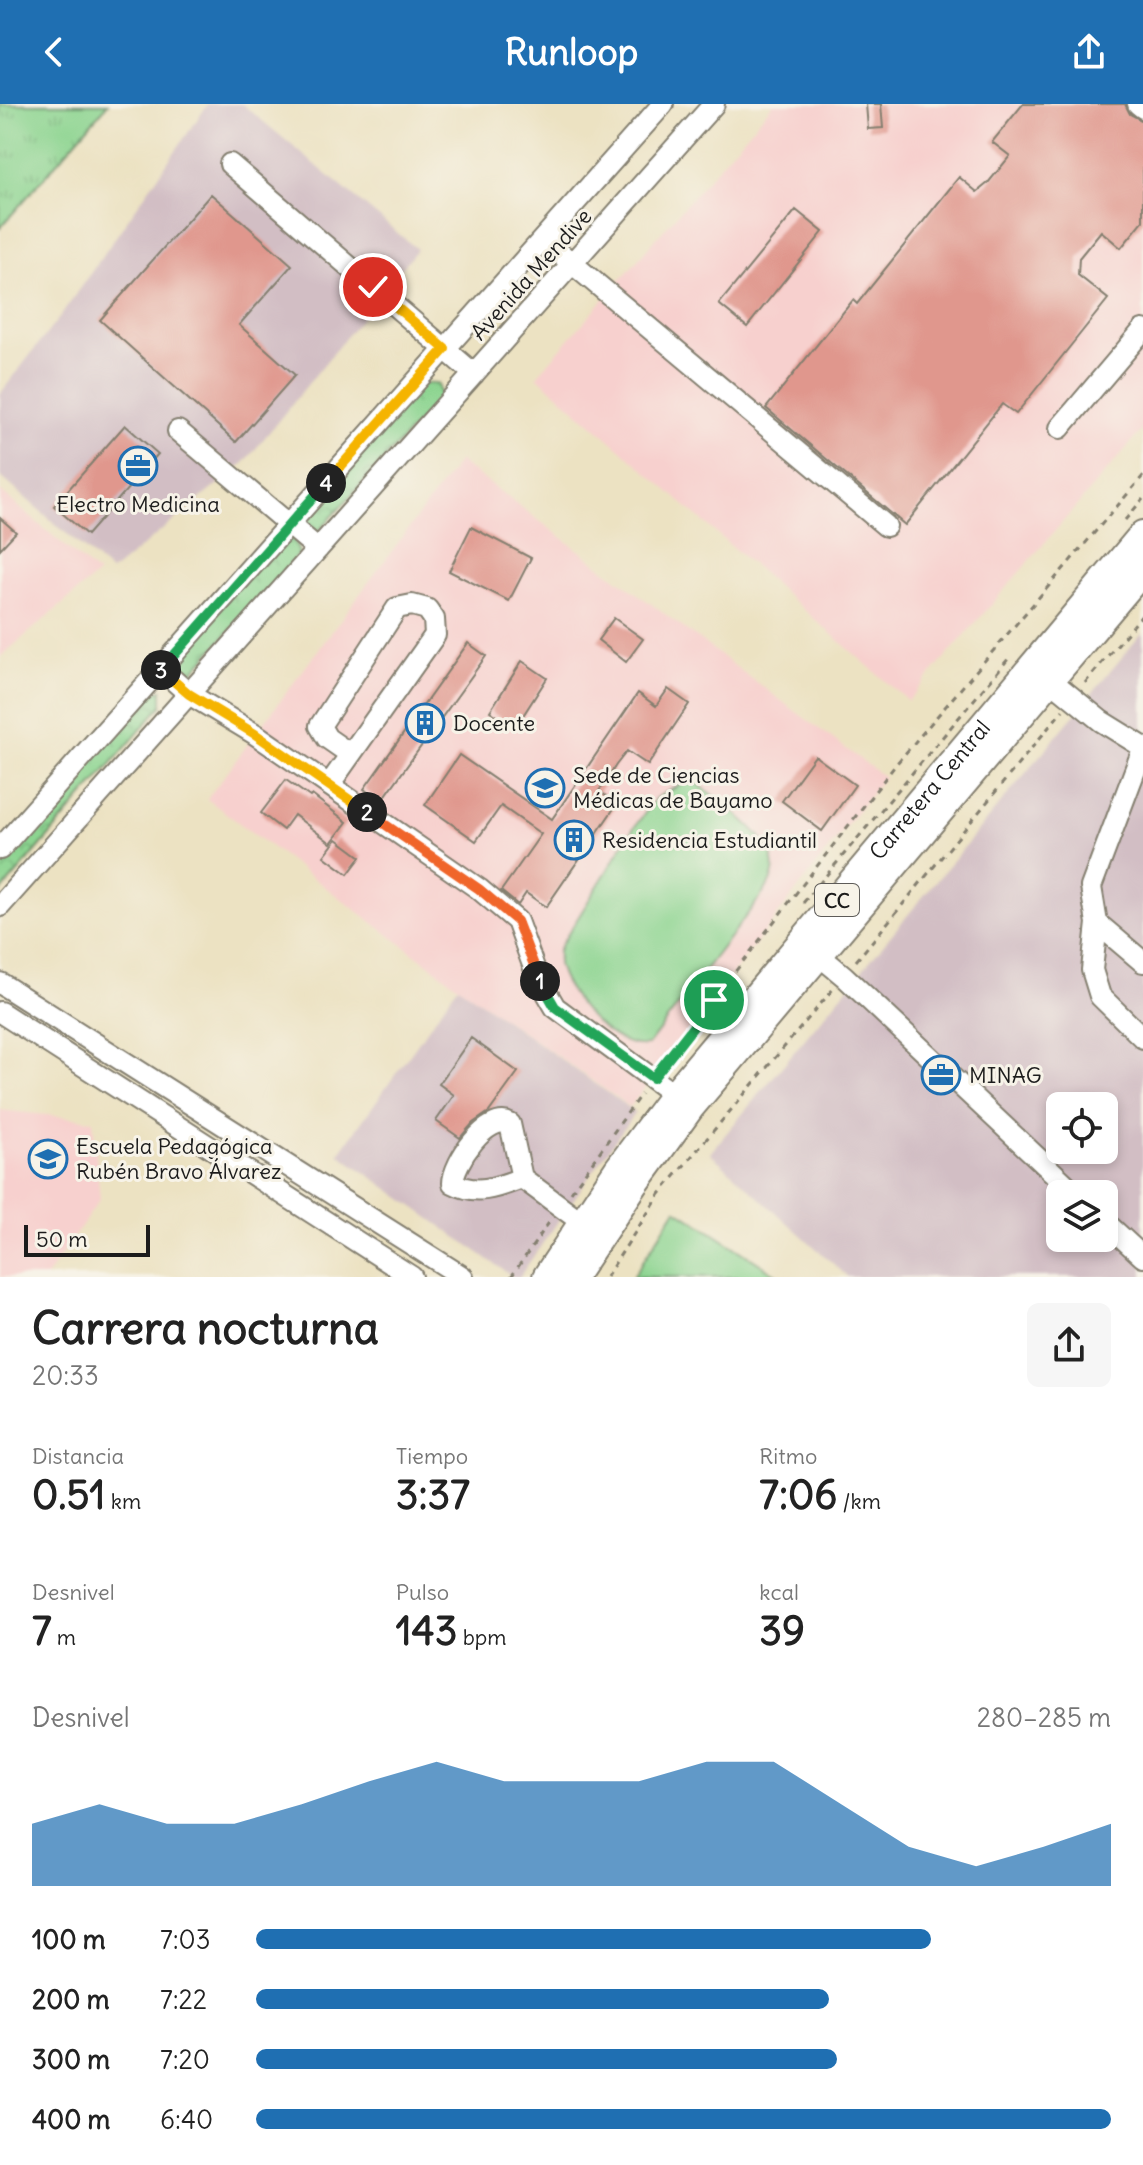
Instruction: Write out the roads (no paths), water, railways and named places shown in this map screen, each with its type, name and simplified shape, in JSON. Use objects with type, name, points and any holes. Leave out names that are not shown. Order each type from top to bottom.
[{"type":"highway","name":"Carretera Central","points":[[547,1277],[572,1215],[618,1170],[672,1093],[811,948],[1041,672],[1143,535]]},
{"type":"highway","name":"Carretera Central","points":[[1041,672],[1143,569]]},
{"type":"highway","name":"Carretera Central","points":[[572,1277],[672,1093]]},
{"type":"street","name":"Avenida Mendive","points":[[0,849],[663,104]]},
{"type":"street","name":"Avenida Mendive","points":[[0,906],[714,104]]},
{"type":"street","points":[[1138,104],[1143,108]]},
{"type":"street","points":[[230,164],[474,374]]},
{"type":"street","points":[[543,239],[886,526]]},
{"type":"street","points":[[1060,428],[1143,330]]},
{"type":"street","points":[[178,431],[318,549]]},
{"type":"street","points":[[329,785],[435,635],[434,619],[427,609],[412,605],[397,608],[320,726],[327,738],[350,754]]},
{"type":"street","points":[[161,669],[189,694],[255,734],[479,889],[517,921],[537,976],[555,1007],[672,1093]]},
{"type":"street","points":[[1041,672],[1101,721],[1143,748],[1091,887],[1097,923],[1092,970],[1100,996],[1143,1038]]},
{"type":"street","points":[[1097,923],[1143,962]]},
{"type":"street","points":[[811,948],[1061,1180]]},
{"type":"street","points":[[0,983],[463,1277]]},
{"type":"street","points":[[0,1012],[412,1277]]},
{"type":"street","points":[[522,1178],[572,1215]]},
{"type":"street","points":[[1118,1234],[1143,1257]]},
{"type":"place","name":"Electro Medicina","points":[[138,466]]},
{"type":"place","name":"Docente","points":[[425,723]]},
{"type":"place","name":"Sede de Ciencias Médicas de Bayamo","points":[[545,788]]},
{"type":"place","name":"Residencia Estudiantil","points":[[574,840]]},
{"type":"place","name":"MINAG","points":[[941,1075]]},
{"type":"place","name":"Escuela Pedagógica Rubén Bravo Álvarez","points":[[48,1159]]}]
